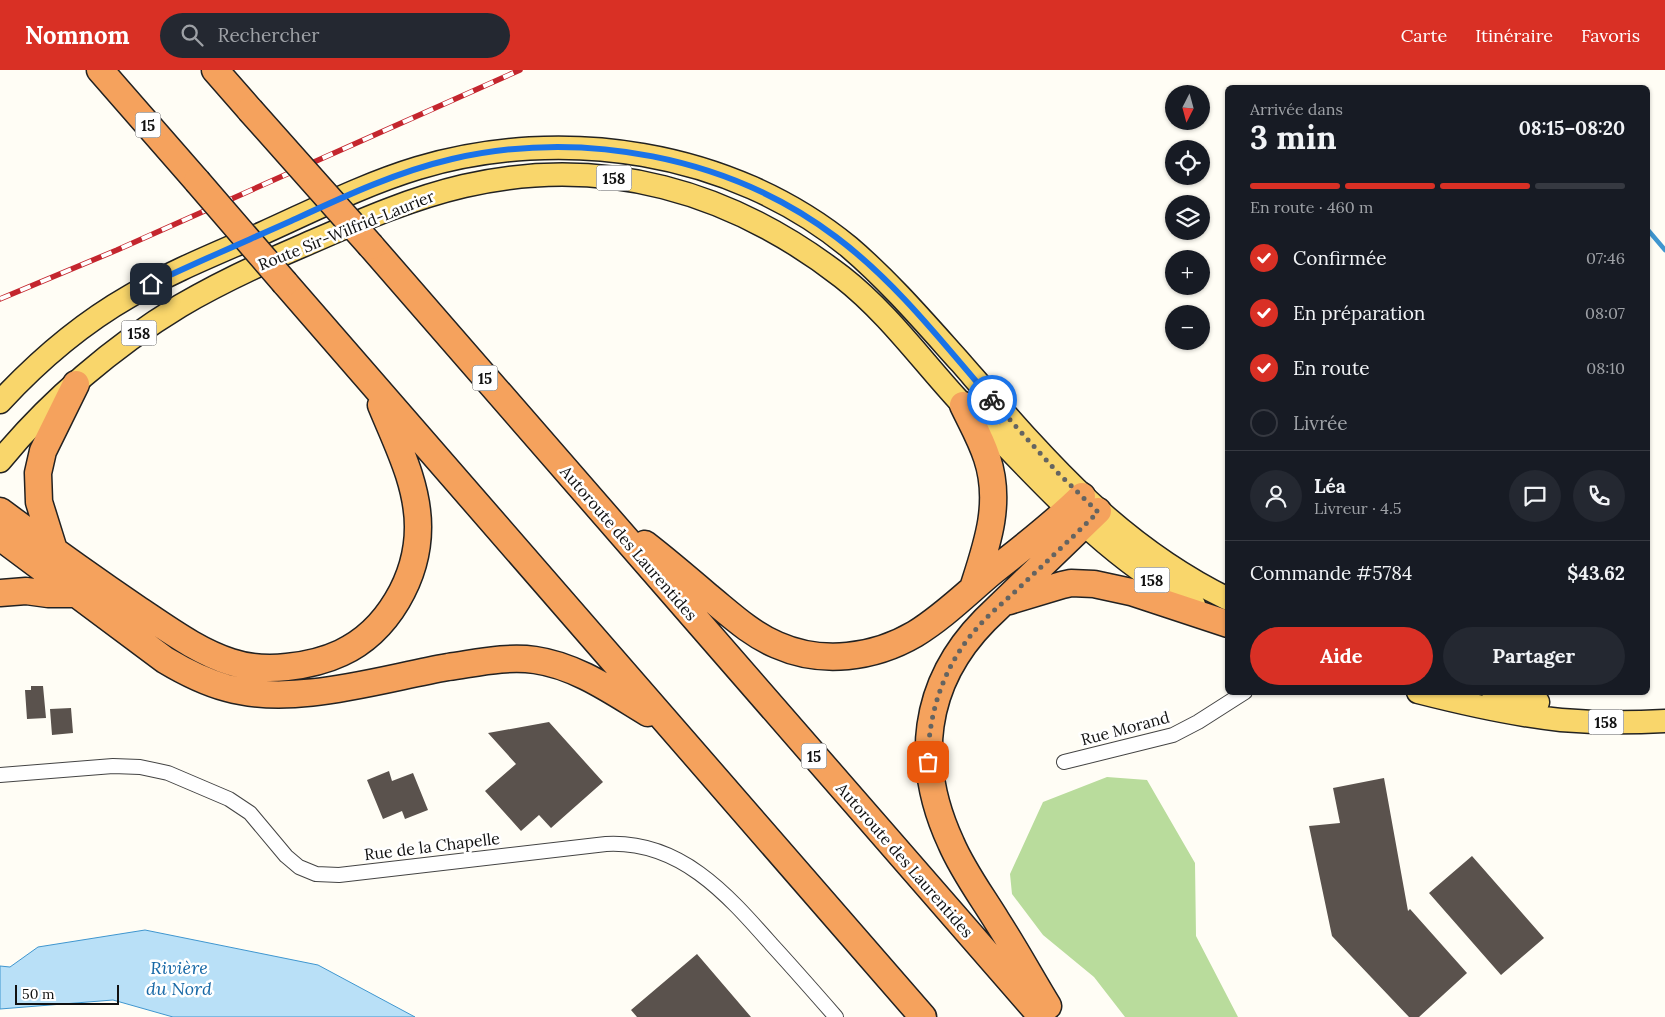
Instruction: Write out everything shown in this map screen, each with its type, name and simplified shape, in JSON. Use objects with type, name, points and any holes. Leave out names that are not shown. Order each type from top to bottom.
[{"type":"highway","name":"15","points":[[100,70],[923,1017]]},
{"type":"highway","name":"Autoroute des Laurentides","points":[[215,70],[1042,1017]]},
{"type":"highway","points":[[0,511],[169,630],[202,650],[224,660],[257,668],[278,668],[317,662],[342,653],[363,639],[388,612],[403,589],[413,564],[416,550],[418,512],[413,486],[372,383]]},
{"type":"highway","points":[[54,550],[39,502],[38,473],[43,451],[76,384]]},
{"type":"highway","points":[[963,405],[984,449],[994,490],[991,528],[973,588]]},
{"type":"highway","points":[[587,495],[752,631],[777,645],[802,653],[816,656],[841,657],[868,653],[890,646],[926,627],[973,588],[1083,511]]},
{"type":"highway","points":[[1055,1017],[964,868],[942,823],[934,800],[930,779],[928,746],[929,730],[936,701],[957,655],[970,637],[1004,603],[1083,511]]},
{"type":"highway","points":[[0,537],[165,660],[205,681],[233,690],[266,695],[290,695],[364,684],[478,662],[526,659],[557,665],[584,676],[667,724]]},
{"type":"highway","points":[[1004,603],[1071,583],[1094,584],[1131,592],[1225,623]]},
{"type":"highway","points":[[0,593],[26,591],[48,594],[75,594]]},
{"type":"main road","name":"Route Sir-Wilfrid-Laurier","points":[[0,402],[22,379],[64,342],[95,318],[133,294],[172,274],[368,187],[416,169],[477,154],[524,148],[571,147],[663,159],[690,165],[730,179],[785,205],[836,237],[898,292],[1034,446],[1118,555],[1164,588],[1225,622]]},
{"type":"main road","name":"Route Sir-Wilfrid-Laurier","points":[[0,461],[19,438],[76,384],[134,337],[184,304],[247,270],[412,202],[462,186],[525,176],[567,174],[622,179],[674,189],[734,211],[780,235],[810,254],[859,291],[963,405],[999,439],[1083,511],[1130,539],[1172,569],[1225,597]]},
{"type":"main road","name":"158","points":[[1430,695],[1484,708],[1548,718],[1606,722],[1665,721]]},
{"type":"main road","name":"158","points":[[1508,695],[1586,711],[1665,721]]},
{"type":"street","name":"Rue Morand","points":[[1064,762],[1173,735],[1198,722],[1240,695]]},
{"type":"street","name":"Rue de la Chapelle","points":[[0,775],[113,766],[140,767],[168,773],[196,784],[242,807],[261,824],[292,863],[307,871],[327,875],[606,844],[642,845],[677,860],[720,889],[836,1017]]},
{"type":"green space","points":[[1107,777],[1147,780],[1195,863],[1196,936],[1238,1017],[1125,1017],[1094,977],[1043,935],[1012,894],[1010,874],[1043,802]]},
{"type":"water","name":"Rivière du Nord","points":[[145,930],[318,965],[415,1017],[173,1017],[113,1000],[0,1009],[0,966],[10,967],[38,947]]},
{"type":"building","points":[[31,686],[43,686],[46,718],[27,719],[25,690],[31,690]]},
{"type":"building","points":[[71,708],[73,733],[52,735],[50,709]]},
{"type":"building","points":[[549,722],[603,782],[551,828],[539,815],[521,831],[485,791],[516,764],[488,733]]},
{"type":"building","points":[[389,771],[392,781],[413,773],[428,810],[405,819],[402,811],[383,819],[367,780]]},
{"type":"building","points":[[1384,778],[1408,911],[1410,909],[1467,973],[1419,1017],[1409,1017],[1332,936],[1309,826],[1340,823],[1333,788]]},
{"type":"building","points":[[1472,856],[1544,938],[1501,975],[1429,893]]},
{"type":"building","points":[[697,954],[751,1017],[637,1017],[631,1010]]},
{"type":"waterway","points":[[1650,232],[1665,250]]},
{"type":"railway","points":[[0,299],[117,250],[520,70]]},
{"type":"way so far","points":[[928,762],[929,730],[936,701],[944,680],[963,646],[985,620],[1098,512],[1058,473],[992,400]]},
{"type":"route","points":[[151,284],[368,187],[416,169],[454,159],[524,148],[571,147],[619,151],[690,165],[730,179],[802,214],[820,226],[851,249],[898,292],[992,400]]}]
